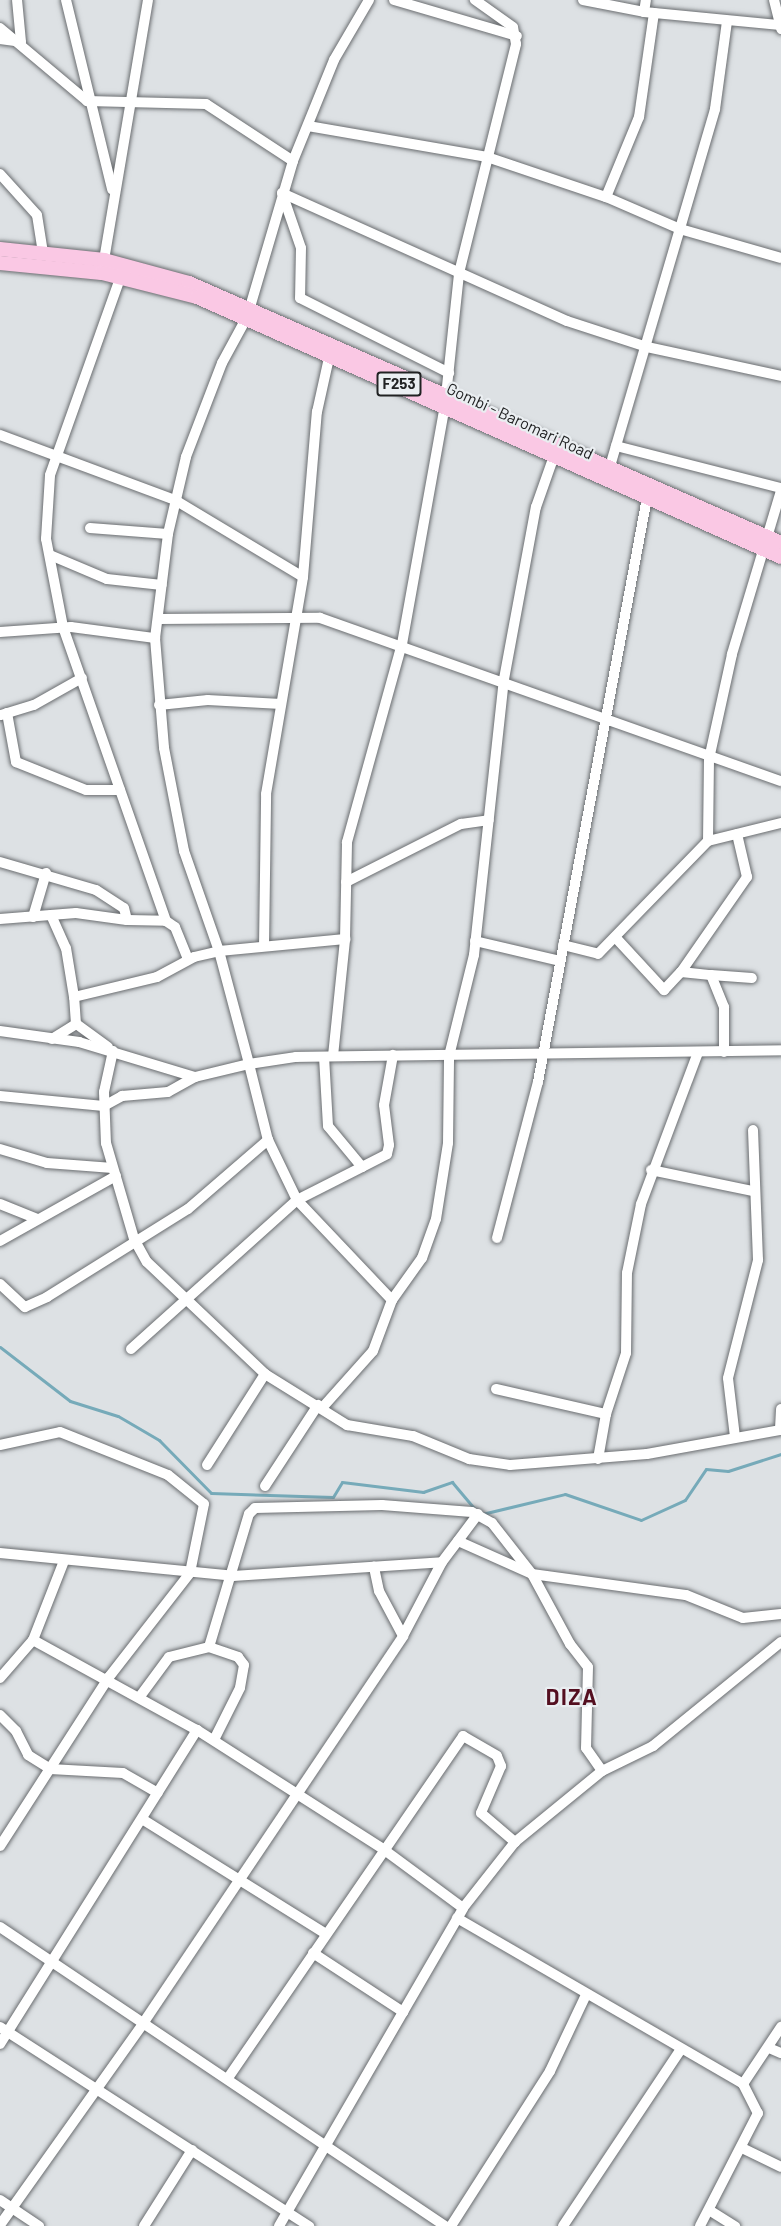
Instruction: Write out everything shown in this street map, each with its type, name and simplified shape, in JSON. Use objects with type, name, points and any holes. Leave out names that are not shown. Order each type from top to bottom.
[{"type":"main road","name":"Gombi - Baromari Road","points":[[0,249],[43,252],[103,267],[120,278],[248,312]]},
{"type":"main road","name":"Gombi - Baromari Road","points":[[0,263],[103,267],[170,276],[446,398],[610,465],[776,541]]},
{"type":"main road","name":"Gombi - Baromari Road","points":[[446,398],[554,456],[781,557]]},
{"type":"street","points":[[17,0],[21,42]]},
{"type":"street","points":[[66,0],[87,100],[113,192]]},
{"type":"street","points":[[103,267],[113,192],[131,103],[147,0]]},
{"type":"street","points":[[369,0],[334,60],[293,160],[248,312],[201,414],[175,500],[168,534],[155,638],[159,705],[184,851],[219,951],[268,1140],[297,1200],[392,1299]]},
{"type":"street","points":[[394,0],[517,36]]},
{"type":"street","points":[[362,1167],[328,1126],[328,1057],[345,939],[346,882],[354,809],[402,644],[446,398],[459,273],[517,36],[513,27],[475,0]]},
{"type":"street","points":[[583,0],[727,21],[780,23],[774,0]]},
{"type":"street","points":[[606,197],[639,117],[648,8]]},
{"type":"street","points":[[606,479],[647,347],[715,109],[727,21]]},
{"type":"street","points":[[0,28],[21,42],[87,100],[217,108],[293,160]]},
{"type":"street","points":[[0,39],[21,42]]},
{"type":"street","points":[[308,126],[487,157],[606,197],[680,229],[781,258]]},
{"type":"street","points":[[0,174],[37,215],[43,252]]},
{"type":"street","points":[[0,186],[13,189]]},
{"type":"street","points":[[282,193],[520,303],[647,347],[781,376]]},
{"type":"street","points":[[282,193],[301,248],[300,298],[449,373]]},
{"type":"street","points":[[120,278],[58,456],[44,514],[63,627],[166,921]]},
{"type":"street","points":[[264,946],[266,794],[303,577],[317,412],[332,348]]},
{"type":"street","points":[[0,435],[175,500],[303,577]]},
{"type":"street","points":[[616,446],[781,489],[776,541],[761,549],[708,759],[708,841]]},
{"type":"street","points":[[265,1486],[320,1406],[373,1351],[392,1299],[422,1258],[436,1219],[448,1143],[449,1056],[475,942],[504,679],[536,507],[554,456]]},
{"type":"street","points":[[497,1238],[524,1150],[647,498]]},
{"type":"street","points":[[90,528],[168,534]]},
{"type":"street","points":[[50,555],[107,579],[162,585]]},
{"type":"street","points":[[158,619],[296,616],[320,618],[504,679],[708,759],[781,781]]},
{"type":"street","points":[[0,632],[63,627],[155,638]]},
{"type":"street","points":[[82,678],[3,714],[16,762],[86,790],[120,790]]},
{"type":"street","points":[[159,705],[208,700],[281,704]]},
{"type":"street","points":[[346,882],[461,824],[489,820]]},
{"type":"street","points":[[562,945],[598,954],[708,841],[781,823]]},
{"type":"street","points":[[616,938],[664,990],[681,972],[747,876],[737,834]]},
{"type":"street","points":[[0,862],[46,873],[111,898],[124,908],[127,920]]},
{"type":"street","points":[[33,917],[46,873]]},
{"type":"street","points":[[0,919],[51,915],[166,921],[175,927],[188,960]]},
{"type":"street","points":[[51,915],[66,948],[76,1024],[113,1051]]},
{"type":"street","points":[[74,997],[157,977],[188,960],[219,951],[345,939]]},
{"type":"street","points":[[475,942],[560,961]]},
{"type":"street","points":[[681,972],[752,978]]},
{"type":"street","points":[[711,975],[724,1007],[724,1052]]},
{"type":"street","points":[[52,1039],[76,1024]]},
{"type":"street","points":[[0,1031],[113,1051],[195,1077]]},
{"type":"street","points":[[0,1096],[104,1106],[122,1096],[168,1092],[195,1077],[249,1064],[328,1057],[781,1050]]},
{"type":"street","points":[[113,1051],[104,1106],[114,1172],[134,1239],[147,1262],[265,1374],[320,1406],[346,1425],[413,1436],[469,1459],[510,1465],[598,1459],[780,1430],[781,1409]]},
{"type":"street","points":[[598,1459],[606,1414],[626,1353],[627,1273],[651,1170],[698,1052]]},
{"type":"street","points":[[131,1349],[183,1297],[297,1200],[387,1154],[389,1145],[384,1105],[393,1056]]},
{"type":"street","points":[[735,1437],[728,1378],[758,1260],[752,1191],[753,1130]]},
{"type":"street","points":[[0,1284],[25,1307],[103,1264],[134,1239],[188,1209],[268,1140]]},
{"type":"street","points":[[0,1149],[47,1163],[114,1172]]},
{"type":"street","points":[[651,1170],[752,1191]]},
{"type":"street","points":[[0,1240],[114,1172]]},
{"type":"street","points":[[0,1204],[37,1219]]},
{"type":"street","points":[[207,1465],[265,1374]]},
{"type":"street","points":[[496,1389],[606,1414]]},
{"type":"street","points":[[0,1445],[60,1432],[186,1485],[204,1504],[190,1573],[109,1677],[0,1846]]},
{"type":"street","points":[[209,1647],[249,1514],[255,1508],[382,1505],[478,1514],[532,1574],[570,1644],[588,1667],[586,1748],[602,1772]]},
{"type":"street","points":[[0,2225],[93,2087],[144,2022],[296,1792],[403,1636],[442,1562],[478,1514]]},
{"type":"street","points":[[458,1541],[532,1574],[686,1595],[743,1618],[781,1614]]},
{"type":"street","points":[[0,1553],[232,1576],[442,1562]]},
{"type":"street","points":[[0,1678],[33,1640],[64,1561]]},
{"type":"street","points":[[374,1567],[379,1591],[403,1636]]},
{"type":"street","points":[[33,1640],[109,1677],[214,1740],[383,1849],[460,1913],[585,1997],[680,2052],[743,2084],[758,2113],[700,2226]]},
{"type":"street","points":[[279,2226],[460,1913],[515,1842],[602,1772],[653,1746],[781,1642]]},
{"type":"street","points":[[141,1695],[169,1657],[209,1647],[243,1659],[240,1688],[214,1740]]},
{"type":"street","points":[[0,1715],[16,1731],[28,1755],[50,1769],[123,1773],[158,1793]]},
{"type":"street","points":[[0,2044],[5,2030],[53,1962],[197,1730]]},
{"type":"street","points":[[228,2078],[383,1849],[463,1736],[497,1756],[501,1767],[481,1813],[515,1842]]},
{"type":"street","points":[[142,1819],[326,1934]]},
{"type":"street","points":[[0,1927],[327,2144],[445,2226]]},
{"type":"street","points":[[313,1953],[403,2012]]},
{"type":"street","points":[[451,2226],[550,2071],[585,1997]]},
{"type":"street","points":[[743,2084],[781,2027]]},
{"type":"street","points":[[5,2030],[309,2226]]},
{"type":"street","points":[[769,2048],[781,2054]]},
{"type":"street","points":[[563,2226],[680,2052]]},
{"type":"street","points":[[742,2148],[781,2167]]},
{"type":"street","points":[[144,2226],[192,2150]]},
{"type":"street","points":[[0,2200],[39,2226]]},
{"type":"street","points":[[709,2210],[735,2226]]},
{"type":"waterway","points":[[0,1347],[70,1401],[118,1416],[159,1440],[211,1493],[333,1497],[342,1482],[423,1492],[452,1482],[474,1508]]},
{"type":"waterway","points":[[482,1514],[565,1494],[641,1520],[685,1500],[706,1469],[728,1471],[781,1454]]},
{"type":"district","name":"DIZA","points":[[572,1697]]}]
